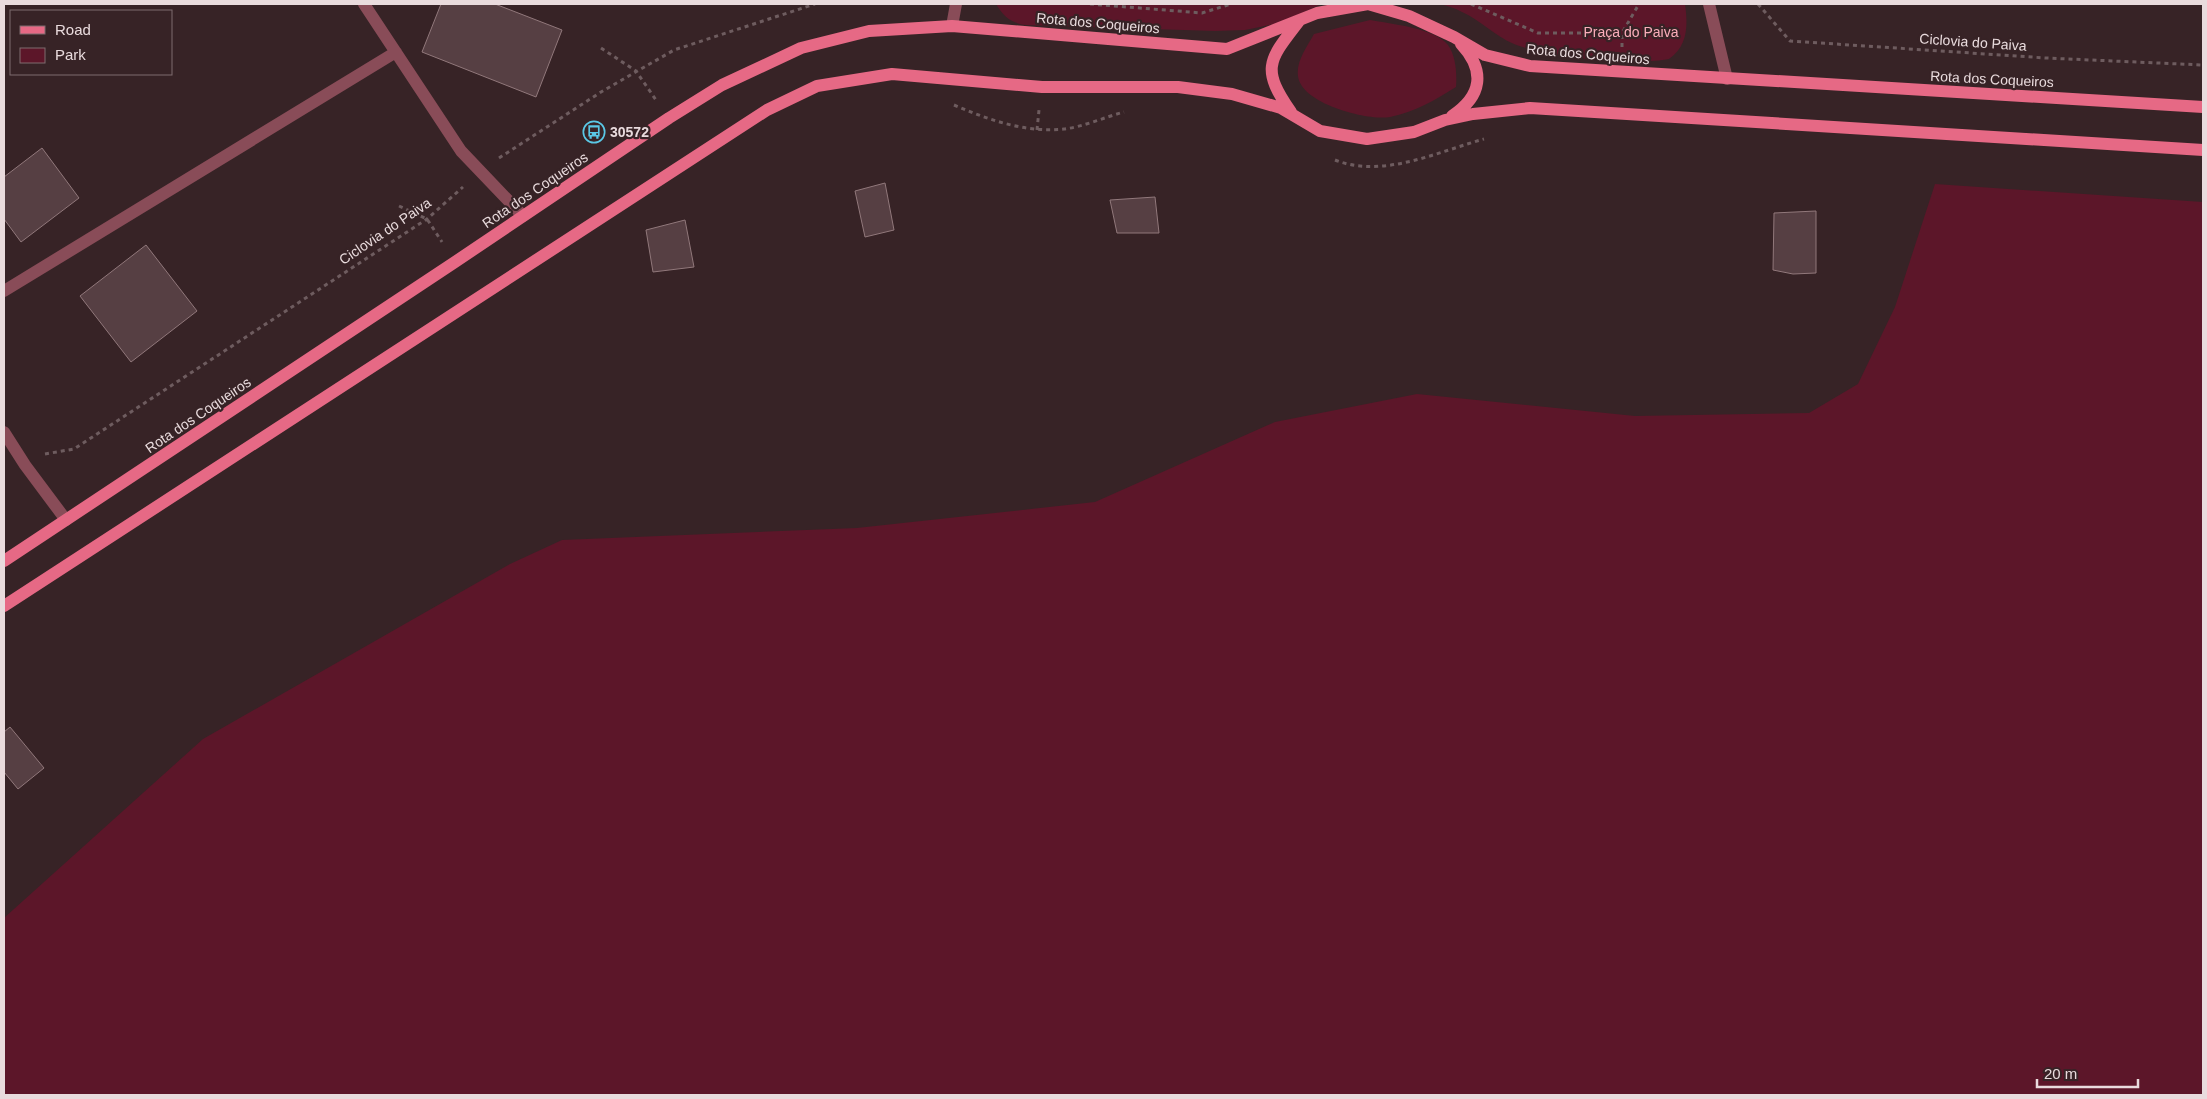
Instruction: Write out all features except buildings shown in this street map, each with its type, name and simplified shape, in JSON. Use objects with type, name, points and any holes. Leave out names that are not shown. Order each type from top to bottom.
[{"type":"main road","name":"Rota dos Coqueiros","points":[[4,560],[668,118],[722,85],[800,48],[869,31],[952,26],[1227,49],[1317,13],[1368,4],[1409,16],[1454,37],[1485,55],[1530,66],[2203,106]]},
{"type":"main road","points":[[1293,115],[1275,89],[1271,68],[1278,49],[1300,20]]},
{"type":"main road","points":[[1446,120],[1471,100],[1476,87],[1478,71],[1471,55],[1454,37]]},
{"type":"main road","points":[[4,606],[767,110],[816,86],[892,74],[1042,87],[1178,87],[1232,94],[1281,108],[1320,132],[1367,139],[1414,132],[1446,120],[1473,114],[1530,108],[2203,150]]},
{"type":"street","points":[[364,4],[461,151],[523,216]]},
{"type":"street","points":[[952,26],[956,4]]},
{"type":"street","points":[[1709,4],[1727,79]]},
{"type":"street","points":[[4,291],[396,52]]},
{"type":"street","points":[[4,432],[25,465],[66,520]]},
{"type":"path","name":"Ciclovia do Paiva","points":[[25,465],[37,456],[74,449],[427,219],[481,170],[636,71],[674,50],[815,4]]},
{"type":"path","points":[[1090,4],[1202,13],[1231,4]]},
{"type":"path","points":[[1471,4],[1538,33],[1622,33],[1639,4]]},
{"type":"path","name":"Ciclovia do Paiva","points":[[1758,4],[1790,41],[2046,58],[2203,65]]},
{"type":"path","points":[[601,48],[636,71],[668,118]]},
{"type":"path","points":[[951,104],[1006,124],[1036,130],[1065,129],[1127,112]]},
{"type":"path","points":[[1332,158],[1350,166],[1380,166],[1404,163],[1487,138]]},
{"type":"green space","points":[[996,4],[1321,4],[1280,23],[1245,30],[1215,31],[1026,25],[1008,19]]},
{"type":"green space","name":"Praça do Paiva","points":[[1440,4],[1685,4],[1686,27],[1680,48],[1669,59],[1614,61],[1591,59],[1547,53],[1514,44],[1500,37],[1469,15]]},
{"type":"green space","points":[[1370,20],[1412,28],[1433,34],[1442,39],[1453,54],[1456,87],[1416,109],[1399,115],[1380,118],[1337,108],[1311,95],[1302,86],[1298,70],[1303,54],[1314,34]]},
{"type":"green space","points":[[1935,184],[2203,202],[2203,1095],[4,1095],[4,918],[203,739],[510,564],[562,540],[857,528],[1095,502],[1275,422],[1417,394],[1635,416],[1809,413],[1858,384],[1895,307]]},
{"type":"place","name":"30572","points":[[594,132]]}]
